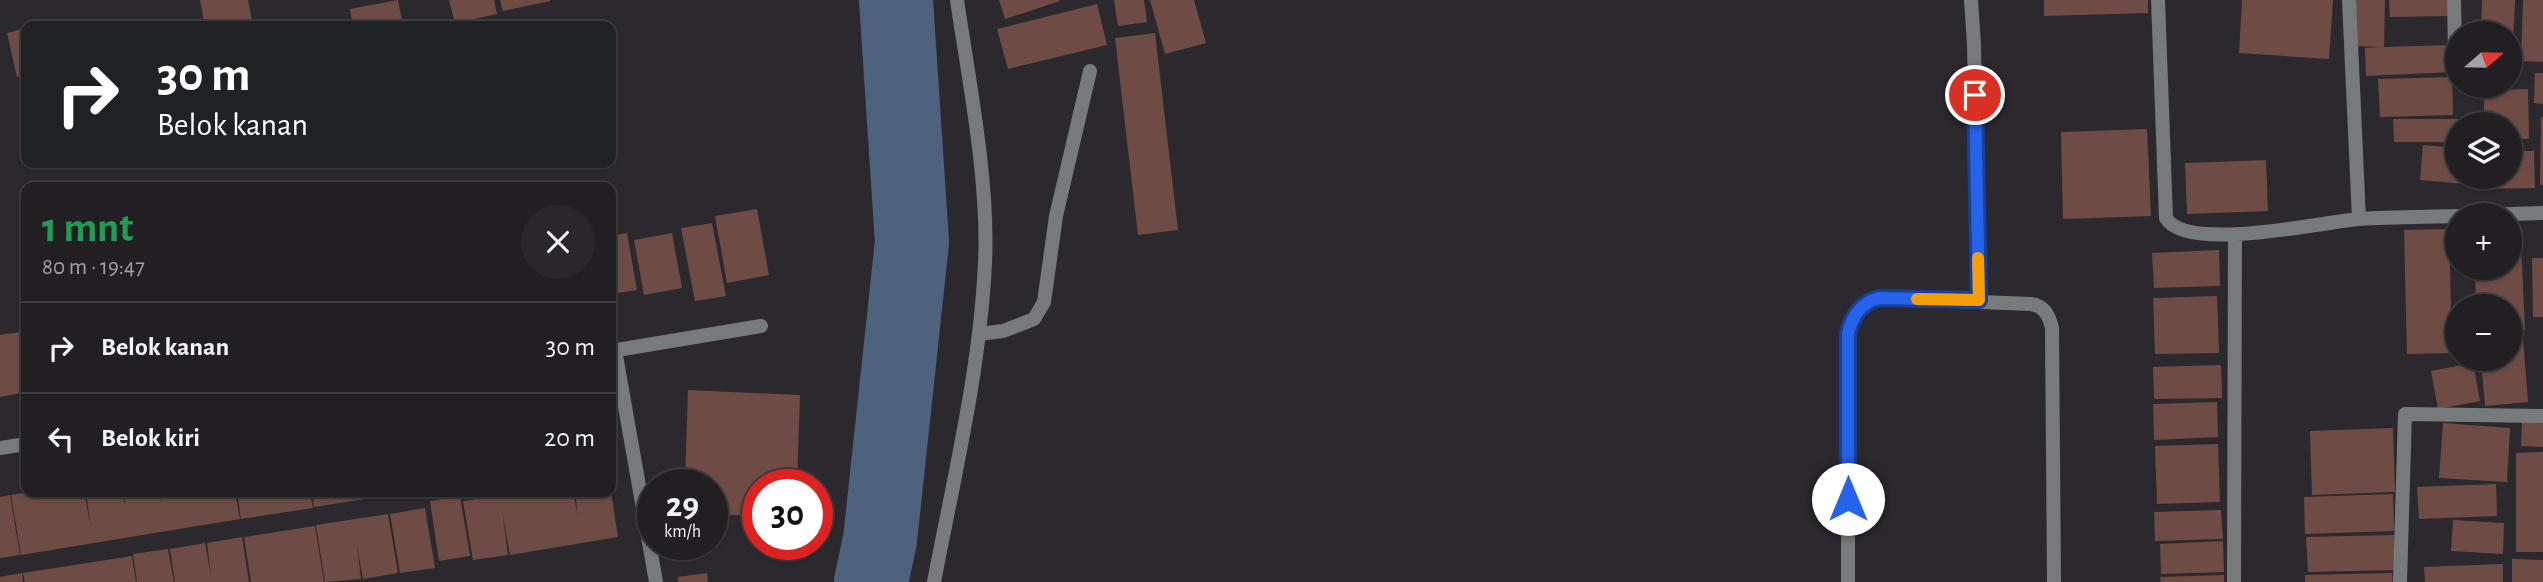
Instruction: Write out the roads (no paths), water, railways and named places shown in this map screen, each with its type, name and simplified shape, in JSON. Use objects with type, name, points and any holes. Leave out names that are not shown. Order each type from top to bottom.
[{"type":"street","points":[[934,582],[979,334],[985,261],[984,205],[957,0]]},
{"type":"street","points":[[1970,0],[1974,44],[1979,300]]},
{"type":"street","points":[[2158,0],[2166,218],[2172,227],[2186,232],[2235,235],[2359,219],[2445,216]]},
{"type":"street","points":[[2349,0],[2359,219]]},
{"type":"street","points":[[2454,0],[2454,21]]},
{"type":"street","points":[[979,334],[1003,331],[1034,319],[1044,302],[1056,216],[1090,71]]},
{"type":"street","points":[[2522,214],[2543,213]]},
{"type":"street","points":[[2234,582],[2235,235]]},
{"type":"street","points":[[1848,582],[1848,333],[1857,311],[1869,301],[1879,298],[1979,300],[2037,305],[2050,320],[2054,582]]},
{"type":"street","points":[[616,350],[761,326]]},
{"type":"street","points":[[616,368],[654,582]]},
{"type":"street","points":[[2400,582],[2405,414],[2543,416]]},
{"type":"street","points":[[0,448],[21,445]]},
{"type":"waterway","points":[[871,582],[880,540],[912,242],[896,0]]}]
